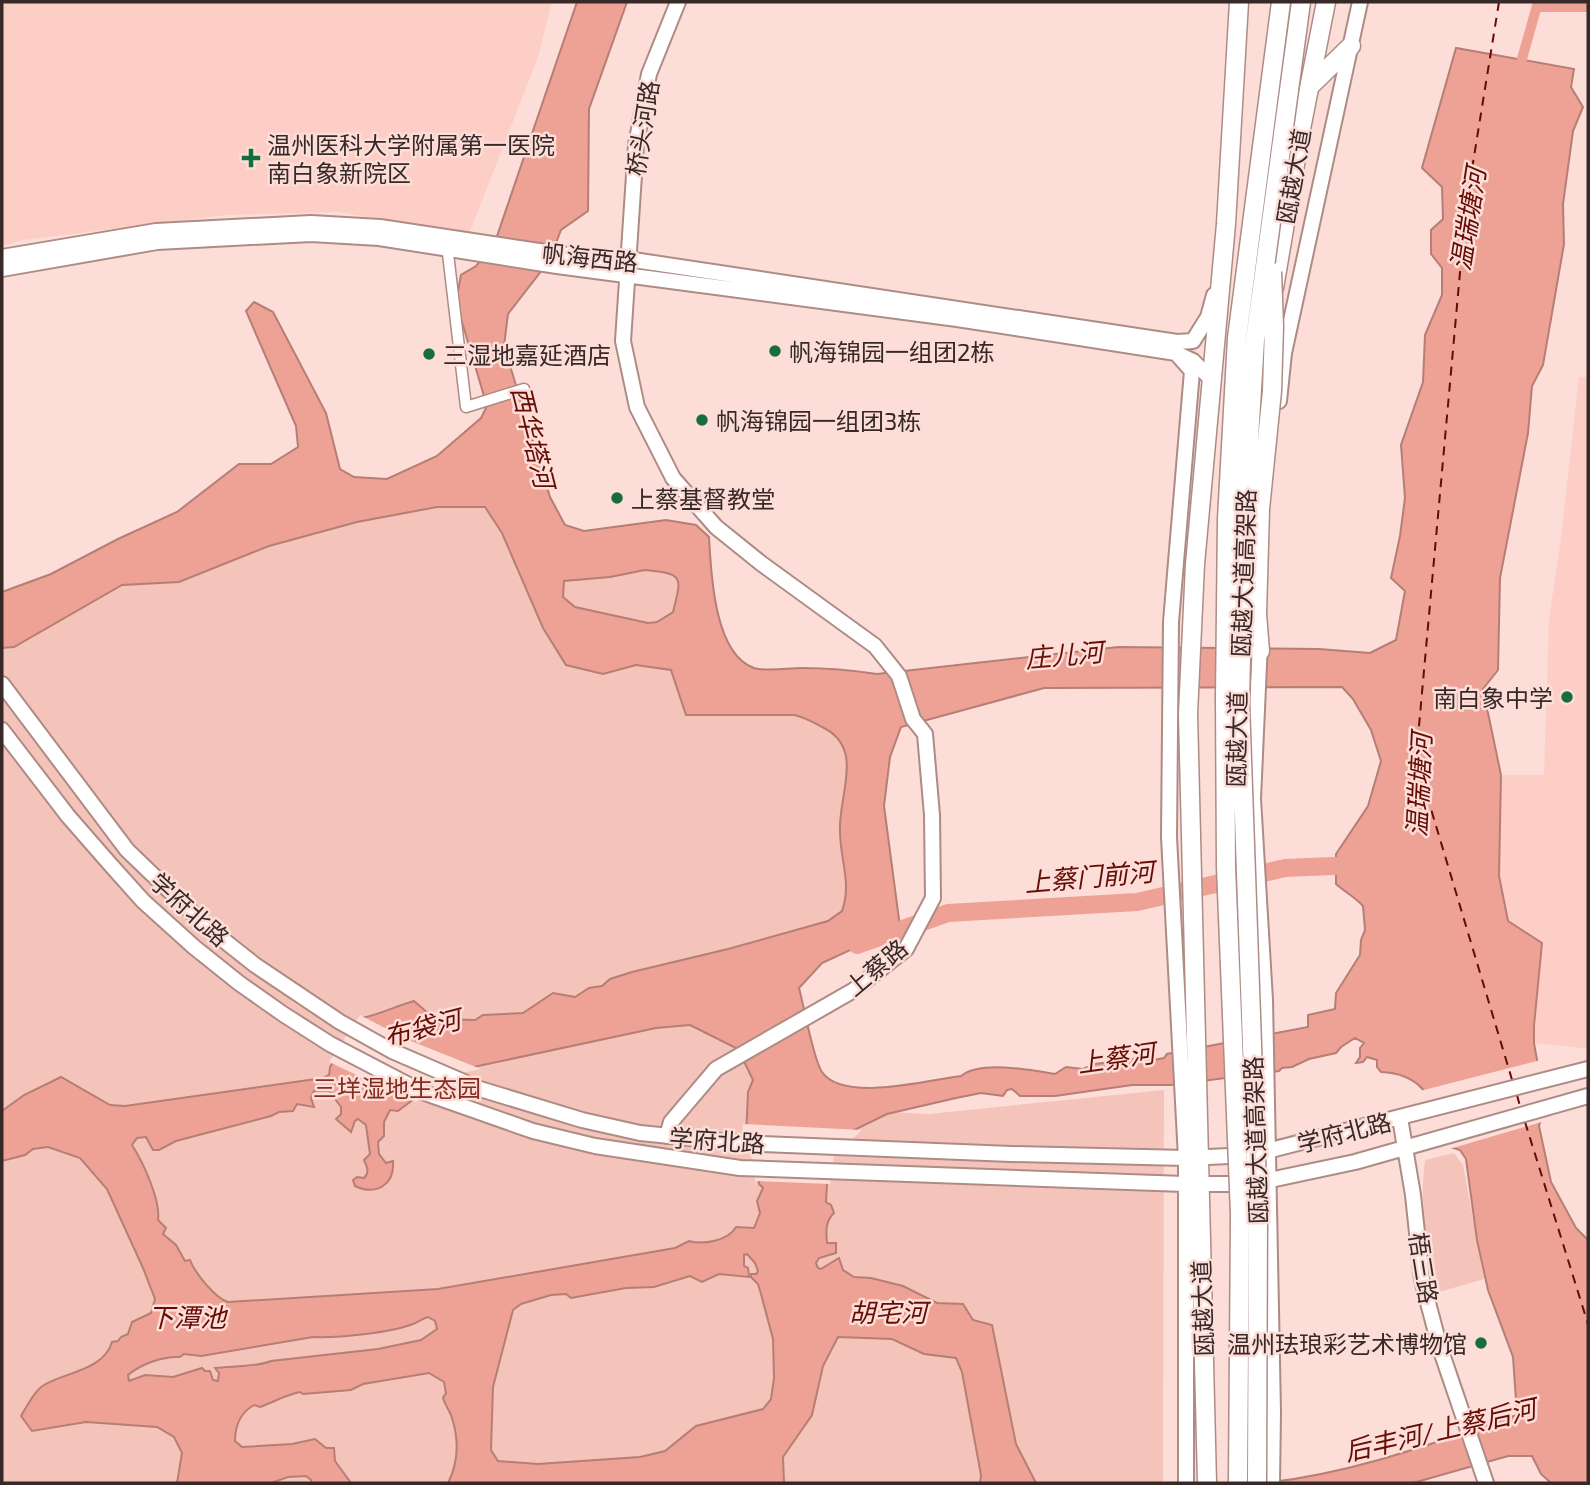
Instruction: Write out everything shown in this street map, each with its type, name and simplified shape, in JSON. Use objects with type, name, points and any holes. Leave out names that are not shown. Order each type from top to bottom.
[{"type":"highway","name":"瓯越大道","points":[[1199,1483],[1202,1284],[1191,1184],[1197,1096],[1189,695],[1195,564],[1226,224],[1240,2]]},
{"type":"highway","name":"瓯越大道高架路","points":[[1250,1481],[1226,867],[1227,519],[1237,338],[1281,2]]},
{"type":"highway","name":"瓯越大道高架路","points":[[1250,1481],[1258,1214],[1240,703],[1244,520],[1255,340],[1301,2]]},
{"type":"highway","name":"瓯越大道","points":[[1250,1481],[1259,1153],[1249,1092],[1237,915],[1233,746],[1238,650],[1253,522],[1255,452],[1265,358],[1277,264],[1325,2]]},
{"type":"highway","points":[[1309,88],[1351,46]]},
{"type":"highway","points":[[1260,651],[1257,614],[1261,509],[1272,391],[1274,327],[1271,222]]},
{"type":"main road","name":"桥头河路","points":[[627,259],[636,145],[649,74],[678,2]]},
{"type":"main road","points":[[1259,1153],[1265,1000],[1253,799],[1256,695],[1267,570],[1269,511],[1284,353],[1360,2]]},
{"type":"main road","name":"帆海西路","points":[[2,257],[156,231],[234,225],[311,223],[380,227],[448,244]]},
{"type":"main road","points":[[1177,348],[1192,341],[1208,317],[1226,224]]},
{"type":"main road","name":"帆海西路","points":[[2,269],[158,242],[311,234],[379,238],[448,244],[558,260],[626,275],[1177,348]]},
{"type":"main road","name":"帆海西路","points":[[558,260],[627,259],[1177,348]]},
{"type":"main road","points":[[626,275],[627,259]]},
{"type":"main road","name":"上蔡路","points":[[626,275],[623,341],[638,407],[673,478],[716,527],[875,646],[900,676],[913,719],[925,734],[932,815],[933,898],[906,949],[855,990],[716,1069],[671,1122],[667,1136]]},
{"type":"main road","points":[[1177,348],[1212,379]]},
{"type":"main road","points":[[1177,348],[1192,371],[1172,608],[1169,837],[1192,1158]]},
{"type":"main road","points":[[1253,522],[1267,570]]},
{"type":"main road","name":"学府北路","points":[[2,684],[127,850],[207,927],[255,965],[340,1022],[392,1051],[480,1089],[582,1120],[667,1136],[740,1143],[1192,1158],[1259,1153],[1588,1069]]},
{"type":"main road","name":"学府北路","points":[[2,730],[68,816],[143,901],[239,983],[330,1044],[422,1092],[533,1131],[595,1146],[740,1168],[1191,1184],[1259,1183],[1355,1162],[1553,1106],[1587,1099]]},
{"type":"main road","name":"梧三路","points":[[1401,1118],[1422,1280],[1440,1348],[1485,1481]]},
{"type":"main road","points":[[1259,1183],[1272,1476]]},
{"type":"main road","points":[[1191,1184],[1199,1483]]},
{"type":"street","points":[[448,244],[466,407],[524,389]]},
{"type":"shaded area","name":"温州医科大学附属第一医院 南白象新院区","points":[[2,2],[552,2],[538,57],[469,234],[338,212],[226,215],[24,240],[2,246]]},
{"type":"shaded area","name":"南白象中学","points":[[1579,377],[1588,377],[1588,1047],[1583,1048],[1534,1043],[1542,943],[1508,921],[1499,876],[1501,775],[1544,775],[1549,619]]},
{"type":"green space","name":"三垟湿地生态园","points":[[476,464],[546,543],[680,553],[731,683],[858,686],[883,915],[785,956],[794,1107],[929,1114],[1164,1090],[1163,1483],[2,1483],[2,609]]},
{"type":"green space","points":[[1454,1153],[1463,1165],[1484,1279],[1436,1293],[1423,1210],[1425,1160]]},
{"type":"water","points":[[577,2],[627,2],[589,109],[588,211],[561,230],[549,261],[508,314],[504,346],[550,497],[565,525],[584,531],[666,520],[696,525],[709,537],[717,611],[723,630],[730,647],[741,660],[754,668],[821,668],[877,674],[1118,647],[1319,649],[1370,653],[1396,640],[1405,591],[1391,578],[1405,498],[1401,445],[1423,382],[1425,335],[1442,295],[1442,268],[1431,254],[1431,230],[1443,219],[1442,187],[1422,168],[1456,48],[1574,69],[1571,87],[1583,107],[1573,131],[1563,204],[1564,244],[1543,365],[1532,386],[1528,433],[1500,578],[1498,670],[1483,689],[1501,775],[1499,876],[1508,921],[1542,943],[1534,1026],[1534,1043],[1545,1105],[1539,1126],[1551,1182],[1576,1228],[1588,1240],[1588,1483],[1551,1483],[1541,1474],[1532,1456],[1508,1456],[1413,1483],[1263,1483],[1360,1465],[1517,1415],[1513,1357],[1488,1290],[1477,1240],[1466,1159],[1460,1150],[1450,1147],[1434,1107],[1420,1086],[1397,1074],[1381,1072],[1377,1067],[1377,1060],[1367,1057],[1363,1062],[1356,1063],[1364,1043],[1355,1038],[1336,1053],[1309,1059],[1279,1071],[1171,1085],[1132,1085],[1055,1096],[1020,1096],[1012,1089],[1007,1090],[1003,1096],[981,1093],[956,1098],[887,1114],[854,1130],[831,1154],[826,1202],[831,1205],[834,1213],[828,1223],[826,1235],[827,1243],[836,1243],[836,1253],[819,1258],[816,1263],[818,1268],[821,1269],[839,1258],[843,1270],[854,1277],[903,1286],[937,1303],[963,1304],[973,1320],[992,1325],[1016,1444],[1036,1483],[980,1483],[981,1475],[962,1372],[956,1358],[924,1354],[892,1339],[838,1337],[823,1366],[812,1415],[783,1457],[784,1483],[448,1483],[456,1459],[456,1435],[443,1398],[446,1393],[444,1382],[429,1373],[363,1384],[351,1390],[303,1394],[300,1392],[260,1407],[254,1405],[242,1416],[237,1425],[235,1441],[242,1447],[292,1444],[315,1439],[326,1448],[334,1448],[335,1461],[351,1483],[311,1483],[306,1476],[288,1477],[271,1483],[177,1483],[182,1453],[174,1437],[157,1427],[86,1422],[32,1431],[21,1416],[37,1391],[44,1385],[101,1359],[112,1342],[128,1334],[132,1322],[151,1313],[155,1299],[107,1189],[80,1158],[48,1147],[33,1149],[25,1155],[2,1161],[2,1111],[24,1095],[61,1077],[110,1105],[125,1106],[323,1078],[329,1075],[330,1067],[361,1018],[407,1003],[414,1001],[435,1019],[475,1020],[483,1015],[523,1013],[553,993],[575,997],[589,988],[602,986],[610,979],[828,921],[842,911],[846,881],[840,842],[840,817],[847,761],[844,748],[836,737],[813,722],[794,715],[686,715],[671,670],[636,665],[603,674],[566,665],[543,628],[502,533],[485,507],[437,507],[357,522],[269,546],[179,582],[122,585],[14,647],[2,648],[2,592],[51,574],[177,512],[239,464],[271,464],[298,447],[296,426],[246,311],[254,302],[273,312],[326,413],[340,469],[354,477],[387,479],[437,456],[481,418],[487,406],[456,302],[461,275],[476,266],[496,239]],"holes":[[[645,570],[673,576],[678,584],[673,612],[657,622],[648,623],[575,607],[563,597],[564,581],[610,577]],[[1342,687],[1353,699],[1371,730],[1381,761],[1368,806],[1336,854],[1336,884],[1363,906],[1365,930],[1360,955],[1336,993],[1335,1009],[1308,1015],[1308,1027],[1167,1054],[1164,1058],[1148,1061],[1139,1058],[1095,1064],[1083,1069],[1066,1067],[1055,1074],[1033,1070],[980,1068],[961,1076],[887,1087],[848,1086],[833,1081],[822,1072],[819,1065],[799,988],[822,963],[900,927],[884,806],[890,757],[901,727],[1044,688]],[[690,1025],[738,1049],[753,1080],[748,1092],[746,1137],[757,1161],[759,1184],[763,1188],[757,1201],[760,1213],[754,1228],[736,1227],[727,1236],[715,1241],[689,1241],[675,1248],[438,1289],[228,1302],[212,1290],[190,1260],[185,1261],[176,1245],[163,1234],[166,1228],[158,1220],[154,1192],[132,1145],[137,1138],[146,1137],[153,1150],[159,1150],[176,1141],[279,1112],[293,1111],[297,1104],[314,1107],[311,1098],[314,1091],[329,1091],[341,1107],[341,1114],[336,1119],[351,1132],[358,1119],[366,1125],[370,1154],[364,1160],[367,1172],[364,1178],[357,1177],[353,1180],[355,1186],[377,1189],[387,1182],[393,1169],[393,1161],[386,1163],[379,1154],[378,1142],[384,1136],[384,1122],[390,1110],[398,1111],[450,1072],[656,1028]],[[747,1254],[758,1271],[751,1274],[751,1277],[758,1284],[773,1339],[774,1378],[771,1399],[763,1409],[696,1426],[665,1451],[640,1457],[538,1464],[498,1461],[491,1450],[493,1387],[513,1310],[521,1304],[551,1295],[566,1294],[571,1298],[626,1288],[654,1287],[690,1276],[702,1282],[719,1274],[749,1277],[748,1268],[744,1266],[744,1255]],[[428,1317],[435,1321],[437,1329],[421,1340],[378,1349],[215,1368],[219,1373],[218,1381],[213,1380],[210,1371],[202,1368],[173,1377],[145,1375],[129,1381],[128,1375],[146,1364],[184,1354],[201,1356],[313,1337],[378,1332],[413,1324]]]},
{"type":"pier","points":[[360,1015],[406,1039],[481,1069],[452,1075],[416,1102],[395,1093],[329,1062]]},
{"type":"pier","points":[[1541,1060],[1549,1104],[1545,1121],[1446,1150],[1438,1146],[1423,1093],[1420,1091]]},
{"type":"pier","points":[[743,1124],[862,1130],[834,1156],[830,1184],[755,1181],[754,1162],[742,1138]]},
{"type":"waterway","name":"温瑞塘河","points":[[1518,73],[1538,2]]},
{"type":"waterway","points":[[1537,7],[1588,7]]},
{"type":"waterway","name":"上蔡门前河","points":[[857,945],[948,913],[1137,902],[1285,868],[1358,865]]},
{"type":"ferry route","points":[[1499,2],[1466,206],[1416,759],[1513,1083]]},
{"type":"ferry route","points":[[1517,1095],[1521,1110]]},
{"type":"ferry route","points":[[1525,1122],[1588,1324]]},
{"type":"place","name":"温州医科大学附属第一医院 南白象新院区","points":[[251,158]]},
{"type":"place","name":"帆海锦园一组团2栋","points":[[775,351]]},
{"type":"place","name":"三湿地嘉延酒店","points":[[429,354]]},
{"type":"place","name":"帆海锦园一组团3栋","points":[[702,420]]},
{"type":"place","name":"上蔡基督教堂","points":[[617,498]]},
{"type":"place","name":"南白象中学","points":[[1567,697]]},
{"type":"place","name":"温州珐琅彩艺术博物馆","points":[[1481,1343]]},
{"type":"water label","name":"西华塔河","points":[[534,437]]},
{"type":"water label","name":"庄儿河","points":[[1064,654]]},
{"type":"water label","name":"布袋河","points":[[422,1027]]},
{"type":"water label","name":"上蔡河","points":[[1116,1057]]},
{"type":"water label","name":"胡宅河","points":[[888,1311]]},
{"type":"water label","name":"下潭池","points":[[187,1316]]},
{"type":"water label","name":"后丰河/上蔡后河","points":[[1440,1429]]}]
